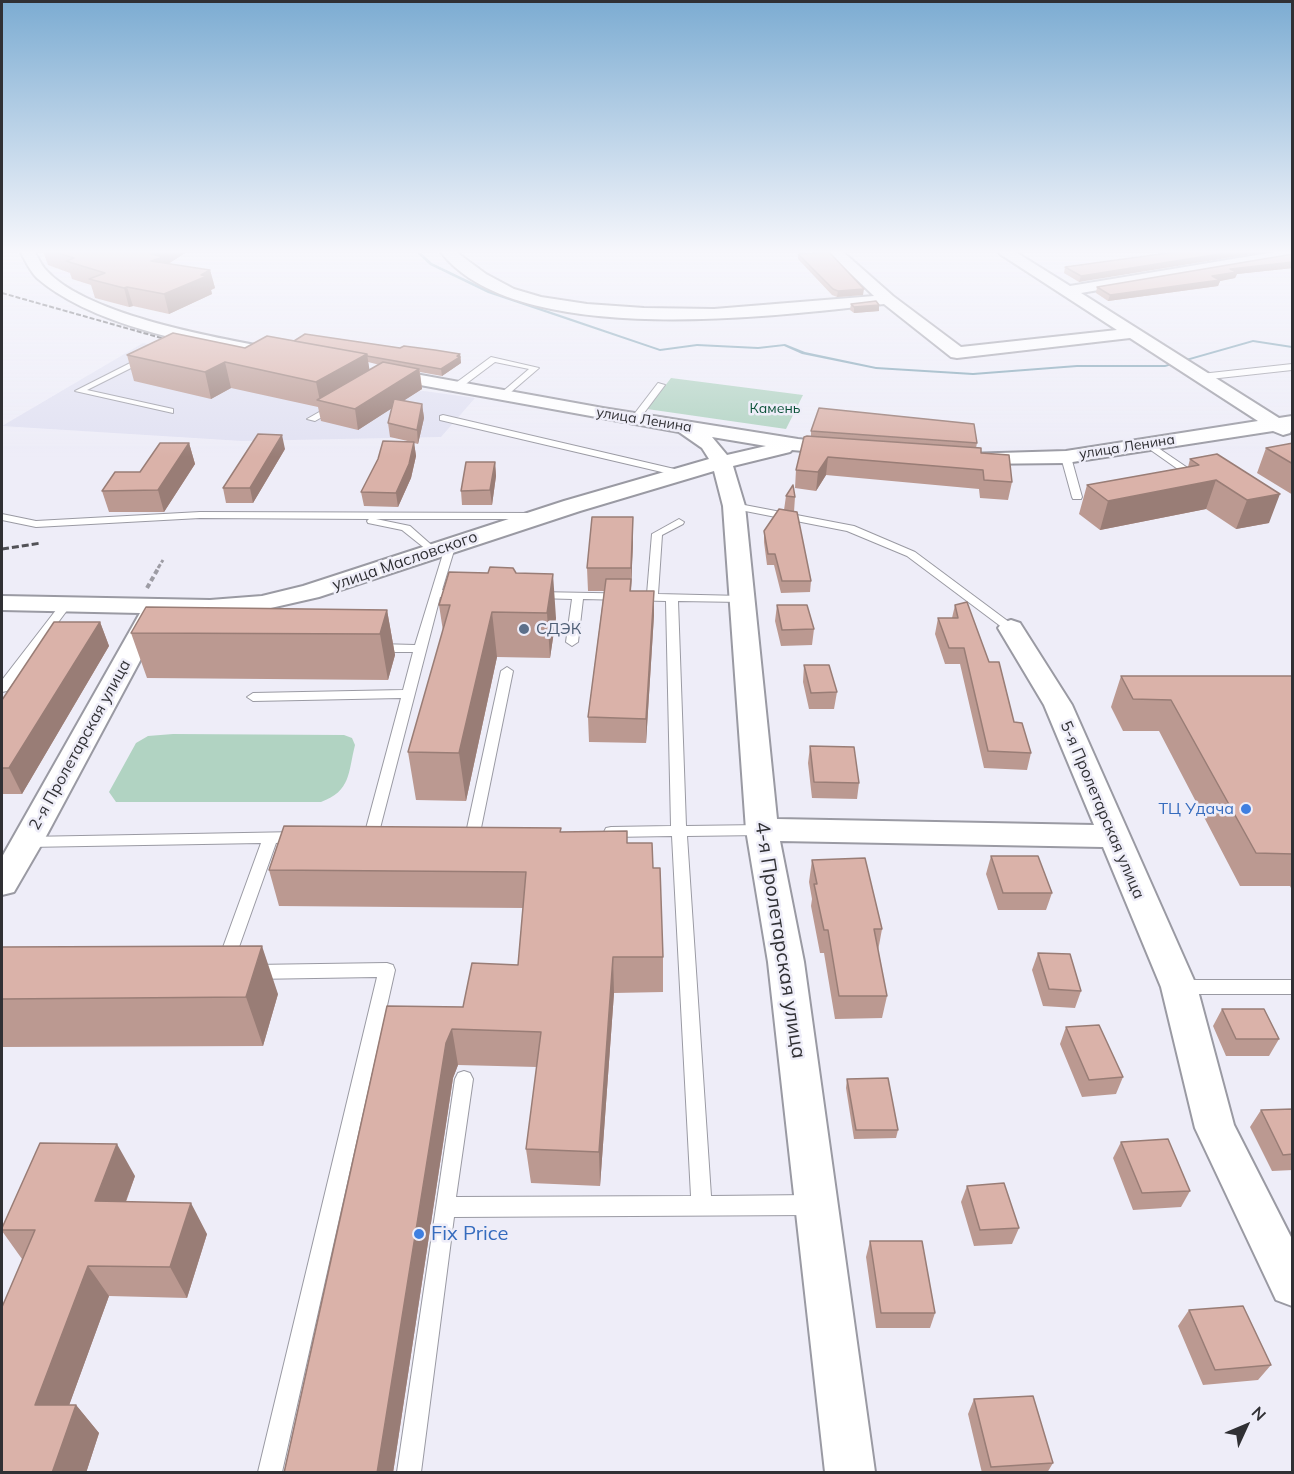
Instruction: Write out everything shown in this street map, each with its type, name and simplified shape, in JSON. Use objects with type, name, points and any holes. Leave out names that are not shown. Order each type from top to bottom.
[{"type":"street","points":[[129,320],[183,338],[299,358]]},
{"type":"street","points":[[915,320],[957,353],[1134,333]]},
{"type":"street","points":[[1113,320],[1201,377],[1284,423],[1293,435]]},
{"type":"street","name":"улица Ленина","points":[[378,375],[798,445],[855,449]]},
{"type":"street","name":"улица Ленина","points":[[959,457],[1033,459],[1066,457],[1284,423]]},
{"type":"street","name":"4-я Пролетарская улица","points":[[681,426],[706,439],[722,462],[734,506],[762,830],[786,962],[850,1473]]},
{"type":"street","name":"улица Масловского","points":[[2,603],[67,603],[152,597],[210,607],[262,603],[310,592],[542,516],[722,462],[798,445]]},
{"type":"street","name":"2-я Пролетарская улица","points":[[2,883],[27,842],[152,597]]},
{"type":"street","name":"5-я Пролетарская улица","points":[[1011,628],[1058,705],[1179,987],[1215,1128],[1293,1284]]},
{"type":"street","points":[[762,830],[1114,836]]},
{"type":"lane","points":[[158,351],[79,391],[170,411]]},
{"type":"lane","points":[[456,387],[494,359],[535,368],[504,395]]},
{"type":"lane","points":[[1201,377],[1293,367]]},
{"type":"lane","points":[[635,419],[661,386]]},
{"type":"lane","points":[[312,419],[341,402]]},
{"type":"lane","points":[[443,418],[683,474]]},
{"type":"lane","points":[[1148,444],[1195,477]]},
{"type":"lane","points":[[1066,457],[1077,497]]},
{"type":"lane","name":"5-я Пролетарская улица","points":[[734,506],[850,528],[911,554],[1011,628]]},
{"type":"lane","points":[[2,517],[36,524],[200,515],[542,516]]},
{"type":"lane","points":[[344,515],[406,528],[441,548],[435,593],[371,836]]},
{"type":"lane","points":[[652,597],[657,534],[679,522]]},
{"type":"lane","points":[[435,593],[471,594]]},
{"type":"lane","points":[[518,595],[742,599]]},
{"type":"lane","points":[[572,642],[578,596]]},
{"type":"lane","points":[[672,598],[679,831],[702,1206]]},
{"type":"lane","points":[[2,688],[67,603]]},
{"type":"lane","points":[[362,648],[421,649]]},
{"type":"lane","points":[[473,833],[507,671]]},
{"type":"lane","points":[[253,697],[409,694]]},
{"type":"lane","points":[[599,832],[762,830]]},
{"type":"lane","points":[[27,842],[315,837]]},
{"type":"lane","points":[[270,838],[217,972],[387,970],[270,1473]]},
{"type":"lane","points":[[1179,987],[1293,987]]},
{"type":"lane","points":[[409,1473],[464,1079]]},
{"type":"lane","points":[[445,1207],[817,1205]]},
{"type":"path","points":[[152,597],[163,560]]},
{"type":"shaded area","points":[[143,343],[388,393],[424,391],[475,398],[441,437],[242,441],[2,426]]},
{"type":"green space","name":"Камень","points":[[671,378],[803,395],[786,429],[647,409]]},
{"type":"green space","points":[[173,734],[344,735],[352,738],[355,745],[347,780],[343,787],[331,798],[321,802],[116,802],[109,792],[136,743],[148,736]]},
{"type":"building","points":[[173,333],[245,348],[267,336],[367,354],[316,382],[225,362],[205,372],[127,355]]},
{"type":"building","points":[[305,334],[400,348],[404,346],[435,350],[460,354],[457,356],[460,357],[441,369],[294,341]]},
{"type":"building","points":[[383,362],[419,369],[355,409],[317,400]]},
{"type":"building","points":[[394,399],[422,404],[417,430],[388,423]]},
{"type":"building","points":[[819,408],[974,424],[977,443],[811,431]]},
{"type":"building","points":[[258,434],[282,435],[250,488],[223,488]]},
{"type":"building","points":[[804,437],[981,448],[981,453],[1009,455],[1012,482],[984,480],[983,470],[828,457],[818,472],[796,470]]},
{"type":"building","points":[[383,441],[414,442],[409,464],[396,493],[361,492],[378,459]]},
{"type":"building","points":[[160,443],[189,443],[158,490],[102,491],[115,472],[140,472]]},
{"type":"building","points":[[1293,443],[1293,464],[1266,448]]},
{"type":"building","points":[[1217,454],[1280,494],[1247,500],[1216,480],[1108,501],[1087,485],[1199,465],[1190,459]]},
{"type":"building","points":[[466,462],[495,462],[490,490],[461,491]]},
{"type":"building","points":[[793,485],[795,497],[786,496]]},
{"type":"building","points":[[779,509],[797,512],[811,581],[782,581],[775,554],[768,554],[764,531]]},
{"type":"building","points":[[592,517],[633,517],[631,568],[587,568]]},
{"type":"building","points":[[490,567],[513,568],[516,573],[553,574],[547,613],[492,612],[459,753],[408,752],[450,605],[439,605],[449,572],[488,573]]},
{"type":"building","points":[[606,579],[631,579],[630,591],[654,591],[646,719],[588,717]]},
{"type":"building","points":[[967,602],[989,662],[999,662],[1014,722],[1022,723],[1031,753],[988,751],[964,648],[949,648],[938,618],[958,618],[955,605]]},
{"type":"building","points":[[777,605],[807,605],[814,629],[782,630]]},
{"type":"building","points":[[146,607],[387,610],[380,634],[131,633]]},
{"type":"building","points":[[54,622],[100,622],[9,768],[2,768],[2,700]]},
{"type":"building","points":[[804,665],[829,665],[837,692],[811,693]]},
{"type":"building","name":"ТЦ Удача","points":[[1121,676],[1293,676],[1293,854],[1256,853],[1171,700],[1133,699]]},
{"type":"building","points":[[810,746],[854,747],[859,783],[814,782]]},
{"type":"building","points":[[284,826],[561,828],[560,832],[627,831],[627,843],[652,843],[653,868],[660,868],[663,957],[613,957],[599,1152],[526,1149],[541,1032],[452,1029],[446,1043],[377,1473],[284,1473],[387,1006],[463,1007],[472,963],[518,965],[526,872],[269,870]]},
{"type":"building","points":[[991,856],[1038,856],[1052,893],[1003,893]]},
{"type":"building","points":[[865,858],[882,929],[874,929],[887,996],[839,996],[828,930],[824,930],[814,884],[817,884],[812,860]]},
{"type":"building","points":[[262,946],[246,997],[2,999],[2,947]]},
{"type":"building","points":[[1038,953],[1070,954],[1081,991],[1049,989]]},
{"type":"building","points":[[1222,1009],[1264,1009],[1279,1039],[1236,1039]]},
{"type":"building","points":[[1099,1025],[1123,1077],[1089,1080],[1066,1027]]},
{"type":"building","points":[[888,1078],[898,1130],[856,1130],[847,1079]]},
{"type":"building","points":[[1293,1109],[1293,1154],[1283,1155],[1261,1110]]},
{"type":"building","points":[[1168,1139],[1190,1191],[1142,1193],[1121,1142]]},
{"type":"building","points":[[40,1143],[117,1144],[95,1201],[191,1203],[170,1267],[88,1266],[35,1405],[76,1405],[52,1473],[2,1473],[2,1307],[35,1230],[2,1230],[2,1228]]},
{"type":"building","points":[[1004,1183],[1019,1228],[980,1230],[967,1186]]},
{"type":"building","points":[[870,1241],[922,1241],[935,1313],[881,1313]]},
{"type":"building","points":[[1243,1306],[1271,1365],[1215,1370],[1189,1310]]},
{"type":"building","points":[[1033,1396],[1053,1463],[991,1467],[974,1399]]},
{"type":"waterway","points":[[571,320],[660,350],[697,345],[758,348],[785,345],[804,353],[876,368],[973,374],[1077,366],[1165,366],[1253,341],[1292,347]]},
{"type":"railway","points":[[97,320],[179,343]]},
{"type":"railway","points":[[2,549],[41,543]]},
{"type":"place","name":"СДЭК","points":[[524,629]]},
{"type":"place","name":"ТЦ Удача","points":[[1246,809]]},
{"type":"place","name":"Fix Price","points":[[419,1234]]}]
